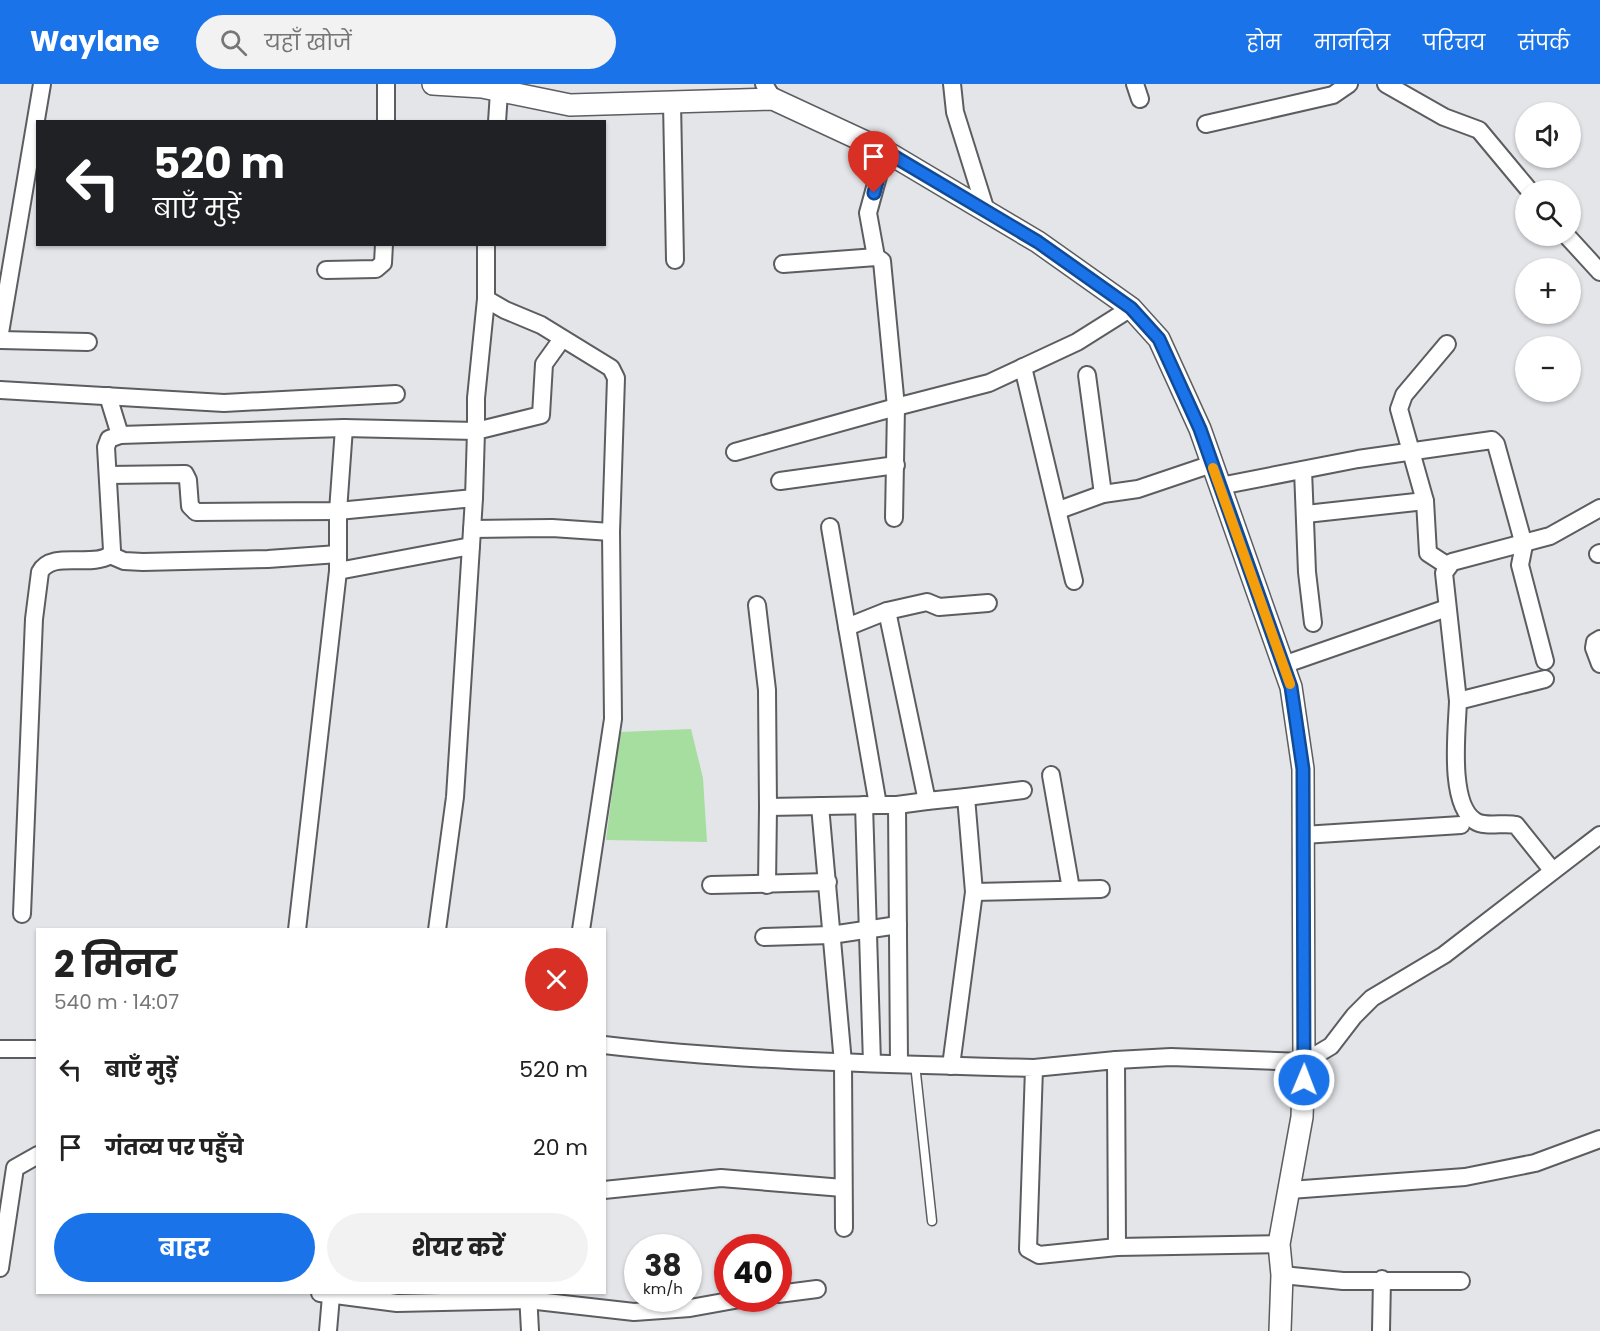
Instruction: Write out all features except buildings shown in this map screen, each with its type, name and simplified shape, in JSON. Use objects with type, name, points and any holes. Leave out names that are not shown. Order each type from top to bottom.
[{"type":"street","points":[[0,333],[42,84]]},
{"type":"street","points":[[386,84],[386,120]]},
{"type":"street","points":[[433,84],[488,88],[570,105],[672,102],[768,91],[885,151],[1038,242],[1131,308],[1159,339],[1200,429],[1291,687],[1303,769],[1304,1062],[1302,1117],[1279,1244],[1282,1275],[1280,1331]]},
{"type":"street","points":[[952,84],[955,112],[986,211]]},
{"type":"street","points":[[1206,124],[1333,95],[1349,84]]},
{"type":"street","points":[[1386,84],[1444,117],[1479,130],[1521,180]]},
{"type":"street","points":[[488,88],[496,120]]},
{"type":"street","points":[[672,102],[675,260]]},
{"type":"street","points":[[885,151],[868,213],[876,256],[882,261],[896,407],[894,518]]},
{"type":"street","points":[[326,270],[376,269],[383,263],[384,246]]},
{"type":"street","points":[[437,928],[455,797],[474,498],[476,398],[486,299],[486,246]]},
{"type":"street","points":[[1576,246],[1600,272]]},
{"type":"street","points":[[783,264],[876,256]]},
{"type":"street","points":[[486,299],[504,310],[541,325],[611,368],[616,378],[611,532],[613,719],[581,928]]},
{"type":"street","points":[[735,452],[989,383],[1077,342],[1131,308]]},
{"type":"street","points":[[110,555],[112,550],[106,447],[112,436],[345,428],[476,430],[541,415],[544,364],[562,339]]},
{"type":"street","points":[[0,340],[88,342]]},
{"type":"street","points":[[1447,344],[1401,400],[1399,410],[1425,501],[1428,553],[1448,566]]},
{"type":"street","points":[[1023,367],[1059,510],[1074,581]]},
{"type":"street","points":[[1087,375],[1103,494]]},
{"type":"street","points":[[0,390],[224,403],[396,394]]},
{"type":"street","points":[[108,396],[120,435]]},
{"type":"street","points":[[297,928],[338,562],[338,511],[345,428]]},
{"type":"street","points":[[1220,486],[1409,451],[1486,438],[1492,440],[1496,444],[1524,545],[1520,565],[1545,661]]},
{"type":"street","points":[[1059,510],[1103,494],[1138,489],[1212,464]]},
{"type":"street","points":[[780,481],[896,465]]},
{"type":"street","points":[[1303,470],[1307,572],[1313,623]]},
{"type":"street","points":[[108,475],[185,474],[188,480],[190,507],[196,512],[338,511],[474,498]]},
{"type":"street","points":[[1306,514],[1425,501]]},
{"type":"street","points":[[1552,870],[1516,825],[1480,823],[1467,814],[1459,788],[1456,764],[1458,701],[1444,573],[1452,562],[1524,545],[1550,536],[1600,508]]},
{"type":"street","points":[[472,529],[552,528],[611,532]]},
{"type":"street","points":[[830,528],[847,627],[871,805],[869,928],[872,1063]]},
{"type":"street","points":[[22,914],[34,619],[40,572],[43,566],[51,562],[97,559],[110,555],[124,561],[143,562],[268,559],[338,562],[471,546]]},
{"type":"street","points":[[847,627],[887,611],[927,602],[944,607],[988,603]]},
{"type":"street","points":[[757,605],[767,690],[767,885]]},
{"type":"street","points":[[1283,665],[1447,608]]},
{"type":"street","points":[[887,611],[927,801]]},
{"type":"street","points":[[1600,639],[1595,642],[1594,648],[1600,664]]},
{"type":"street","points":[[1458,701],[1545,679]]},
{"type":"street","points":[[1051,775],[1071,890]]},
{"type":"street","points":[[768,807],[897,805],[1023,790]]},
{"type":"street","points":[[951,1066],[974,892],[966,797]]},
{"type":"street","points":[[897,805],[898,925],[907,1063]]},
{"type":"street","points":[[820,806],[843,1063],[844,1228]]},
{"type":"street","points":[[1303,835],[1461,825]]},
{"type":"street","points":[[606,1045],[684,1055],[843,1063],[1034,1068],[1171,1057],[1304,1062],[1331,1046],[1354,1016],[1372,998],[1444,955],[1600,835]]},
{"type":"street","points":[[711,885],[828,882]]},
{"type":"street","points":[[974,892],[1101,889]]},
{"type":"street","points":[[764,937],[831,935],[898,925]]},
{"type":"street","points":[[0,1049],[36,1049]]},
{"type":"street","points":[[1116,1060],[1117,1248]]},
{"type":"street","points":[[1034,1068],[1028,1249],[1039,1255],[1117,1248],[1279,1244]]},
{"type":"street","points":[[1290,1190],[1465,1178],[1534,1163],[1600,1139]]},
{"type":"street","points":[[0,1268],[15,1168],[36,1156]]},
{"type":"street","points":[[606,1190],[721,1178],[843,1188]]},
{"type":"street","points":[[1282,1275],[1343,1281],[1382,1279],[1461,1281]]},
{"type":"street","points":[[1381,1331],[1382,1279]]},
{"type":"street","points":[[792,1292],[817,1289]]},
{"type":"street","points":[[328,1331],[326,1294],[398,1303],[528,1296],[634,1312],[690,1308],[714,1304]]},
{"type":"street","points":[[528,1296],[530,1331]]},
{"type":"lane","points":[[907,1063],[932,1221]]},
{"type":"green space","points":[[691,729],[703,778],[707,842],[606,840],[620,732]]},
{"type":"slow traffic","points":[[1213,468],[1290,684]]},
{"type":"route","points":[[874,193],[885,151],[1038,242],[1131,308],[1159,339],[1200,429],[1291,687],[1303,769],[1304,1080]]}]
